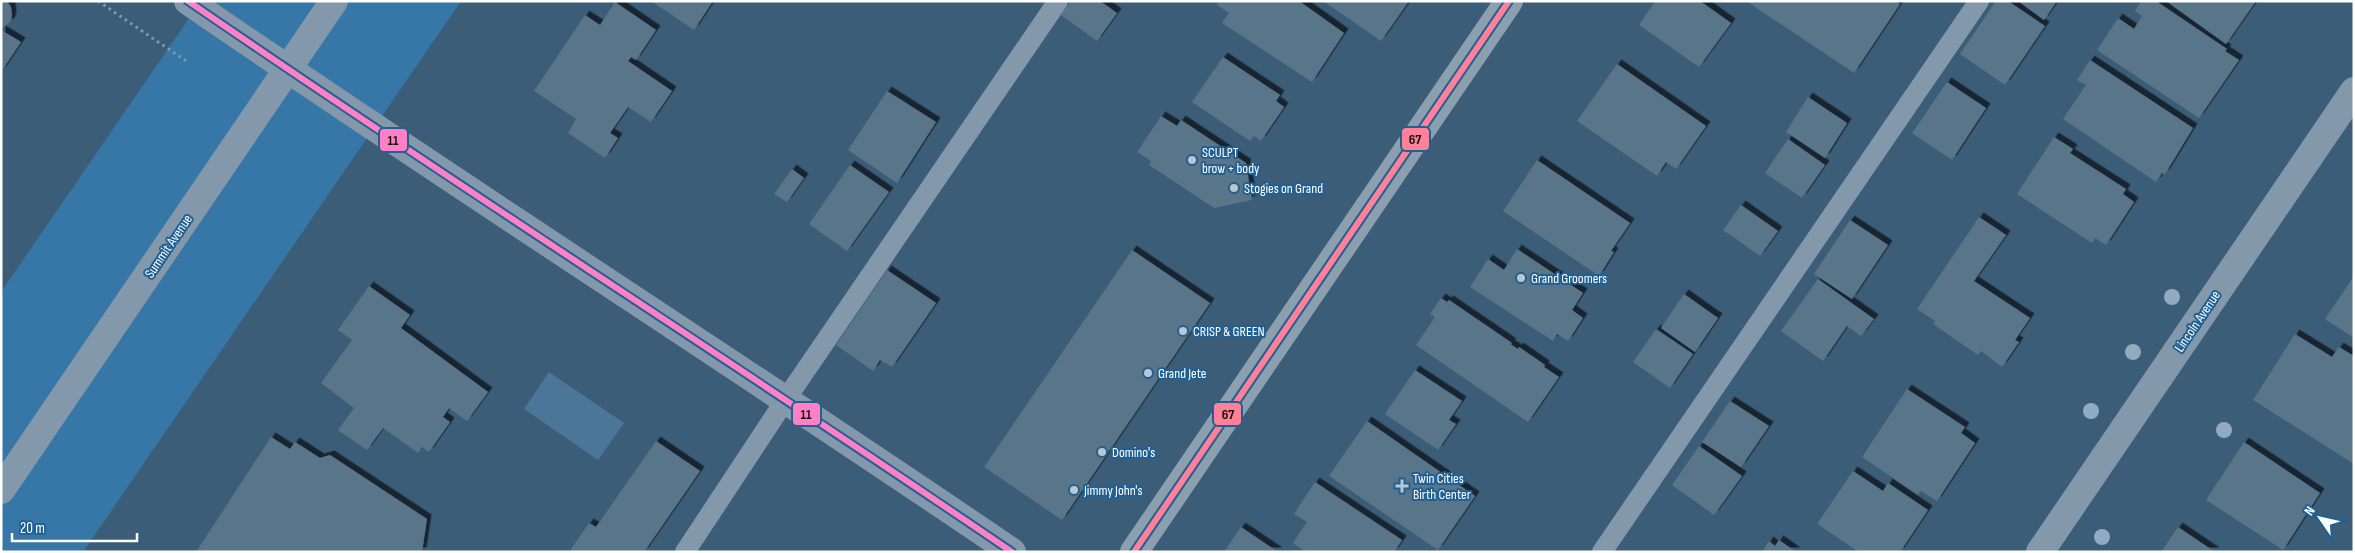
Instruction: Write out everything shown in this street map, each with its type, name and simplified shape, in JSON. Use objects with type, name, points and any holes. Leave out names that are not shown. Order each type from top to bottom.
[{"type":"main road","points":[[1134,552],[1508,1]]},
{"type":"street","points":[[188,1],[287,70],[786,399],[1012,552]]},
{"type":"street","name":"Summit Avenue","points":[[1,490],[334,1]]},
{"type":"street","name":"Lincoln Avenue","points":[[2040,552],[2354,91]]},
{"type":"lane","points":[[685,552],[786,399],[1058,1]]},
{"type":"lane","points":[[1602,552],[1979,1]]},
{"type":"path","points":[[98,1],[186,61]]},
{"type":"shaded area","points":[[201,1],[461,1],[83,552],[1,552],[1,292]]},
{"type":"shaded area","points":[[549,372],[624,423],[598,460],[524,409]]},
{"type":"building","points":[[1,1],[7,1],[11,7],[12,15],[11,21],[1,29]]},
{"type":"building","points":[[651,1],[713,1],[694,30]]},
{"type":"building","points":[[1071,1],[1100,1],[1117,13],[1097,41],[1061,15]]},
{"type":"building","points":[[1219,1],[1299,1],[1344,33],[1312,82],[1222,23],[1229,13],[1217,5]]},
{"type":"building","points":[[1323,1],[1409,1],[1381,41]]},
{"type":"building","points":[[1655,1],[1700,1],[1731,23],[1699,67],[1639,25]]},
{"type":"building","points":[[1746,1],[1895,1],[1900,4],[1854,73]]},
{"type":"building","points":[[1996,1],[2008,1],[2045,26],[2005,85],[1960,54]]},
{"type":"building","points":[[2018,1],[2057,1],[2044,20]]},
{"type":"building","points":[[2141,1],[2156,1],[2227,49],[2225,51],[2239,60],[2199,118],[2097,50],[2118,18],[2134,29],[2142,16],[2135,11]]},
{"type":"building","points":[[2166,1],[2256,1],[2226,44]]},
{"type":"building","points":[[615,2],[656,30],[636,60],[631,57],[628,61],[672,91],[651,122],[628,107],[610,133],[618,138],[605,158],[568,133],[576,119],[534,91],[585,15],[600,25]]},
{"type":"building","points":[[1,30],[21,42],[1,72]]},
{"type":"building","points":[[1223,57],[1280,95],[1276,101],[1284,107],[1261,141],[1254,136],[1250,141],[1192,102]]},
{"type":"building","points":[[2090,60],[2193,128],[2165,174],[2162,173],[2156,182],[2063,119],[2086,85],[2077,80]]},
{"type":"building","points":[[1617,64],[1706,126],[1676,169],[1666,162],[1657,176],[1577,121]]},
{"type":"building","points":[[1947,82],[1986,108],[1952,160],[1912,133]]},
{"type":"building","points":[[887,91],[936,122],[897,183],[848,150]]},
{"type":"building","points":[[1808,97],[1847,123],[1825,158],[1786,132]]},
{"type":"building","points":[[1161,116],[1177,126],[1181,120],[1246,163],[1252,200],[1214,208],[1149,165],[1151,161],[1137,152]]},
{"type":"building","points":[[2054,137],[2073,149],[2070,153],[2126,189],[2123,194],[2134,202],[2106,245],[2095,238],[2092,243],[2017,194]]},
{"type":"building","points":[[1788,139],[1825,165],[1802,198],[1765,173]]},
{"type":"building","points":[[1537,160],[1630,223],[1611,251],[1614,252],[1599,276],[1503,211]]},
{"type":"building","points":[[850,165],[889,192],[847,251],[809,224]]},
{"type":"building","points":[[792,169],[804,178],[787,202],[774,194]]},
{"type":"building","points":[[1741,205],[1778,231],[1760,256],[1723,230]]},
{"type":"building","points":[[1979,217],[2006,235],[1974,281],[2030,318],[2015,340],[2019,342],[2002,367],[1981,351],[1978,355],[1933,324],[1935,321],[1917,309]]},
{"type":"building","points":[[1850,220],[1888,245],[1852,299],[1814,274]]},
{"type":"building","points":[[1517,249],[1583,293],[1572,310],[1583,318],[1568,341],[1557,334],[1553,341],[1470,287],[1488,259],[1504,270]]},
{"type":"building","points":[[1132,250],[1210,303],[1062,520],[984,467]]},
{"type":"building","points":[[887,270],[936,303],[892,367],[880,360],[873,371],[836,345]]},
{"type":"building","points":[[2354,276],[2354,338],[2325,319]]},
{"type":"building","points":[[1818,279],[1874,319],[1861,336],[1847,326],[1823,361],[1781,331]]},
{"type":"building","points":[[369,286],[410,315],[401,328],[488,392],[467,421],[449,408],[443,417],[450,422],[429,452],[422,447],[418,453],[383,428],[367,450],[338,430],[354,408],[321,383],[352,340],[338,330]]},
{"type":"building","points":[[1684,294],[1718,318],[1695,352],[1661,328]]},
{"type":"building","points":[[1441,298],[1447,302],[1449,300],[1512,343],[1510,344],[1518,349],[1519,347],[1545,365],[1544,367],[1559,377],[1528,422],[1416,345],[1435,317],[1430,314]]},
{"type":"building","points":[[1656,329],[1693,354],[1670,388],[1633,362]]},
{"type":"building","points":[[2295,334],[2332,357],[2339,347],[2354,356],[2354,464],[2253,400]]},
{"type":"building","points":[[1415,370],[1462,401],[1449,420],[1456,424],[1438,450],[1385,414]]},
{"type":"building","points":[[1907,389],[1965,427],[1961,433],[1975,443],[1937,501],[1921,491],[1918,495],[1862,457]]},
{"type":"building","points":[[1730,401],[1769,426],[1741,467],[1702,442]]},
{"type":"building","name":"Twin Cities Birth Center","points":[[1367,421],[1475,496],[1438,550],[1329,476]]},
{"type":"building","points":[[271,437],[290,449],[295,442],[320,458],[330,455],[427,519],[422,552],[196,552]]},
{"type":"building","points":[[656,441],[700,471],[644,552],[569,552],[589,523],[596,527]]},
{"type":"building","points":[[2244,442],[2320,493],[2283,550],[2206,500]]},
{"type":"building","points":[[1699,446],[1742,476],[1714,515],[1672,485]]},
{"type":"building","points":[[1853,471],[1883,491],[1888,483],[1928,510],[1900,552],[1859,552],[1817,524]]},
{"type":"building","points":[[1315,482],[1402,540],[1394,552],[1306,552],[1293,543],[1307,522],[1294,514]]},
{"type":"building","points":[[1241,527],[1278,552],[1224,552]]},
{"type":"building","points":[[2178,527],[2215,552],[2161,552]]},
{"type":"building","points":[[1779,540],[1796,552],[1762,552],[1769,541],[1775,546]]},
{"type":"transit line","name":"11","points":[[188,1],[393,140],[1012,552]]},
{"type":"transit line","name":"67","points":[[1134,552],[1509,1]]},
{"type":"place","name":"SCULPT brow + body","points":[[1192,160]]},
{"type":"place","name":"Stogies on Grand","points":[[1234,188]]},
{"type":"place","name":"Grand Groomers","points":[[1521,278]]},
{"type":"place","name":"CRISP & GREEN","points":[[1183,331]]},
{"type":"place","name":"Grand Jete","points":[[1148,373]]},
{"type":"place","name":"Domino's","points":[[1102,452]]},
{"type":"place","name":"Twin Cities Birth Center","points":[[1402,486]]},
{"type":"place","name":"Jimmy John's","points":[[1074,490]]}]
